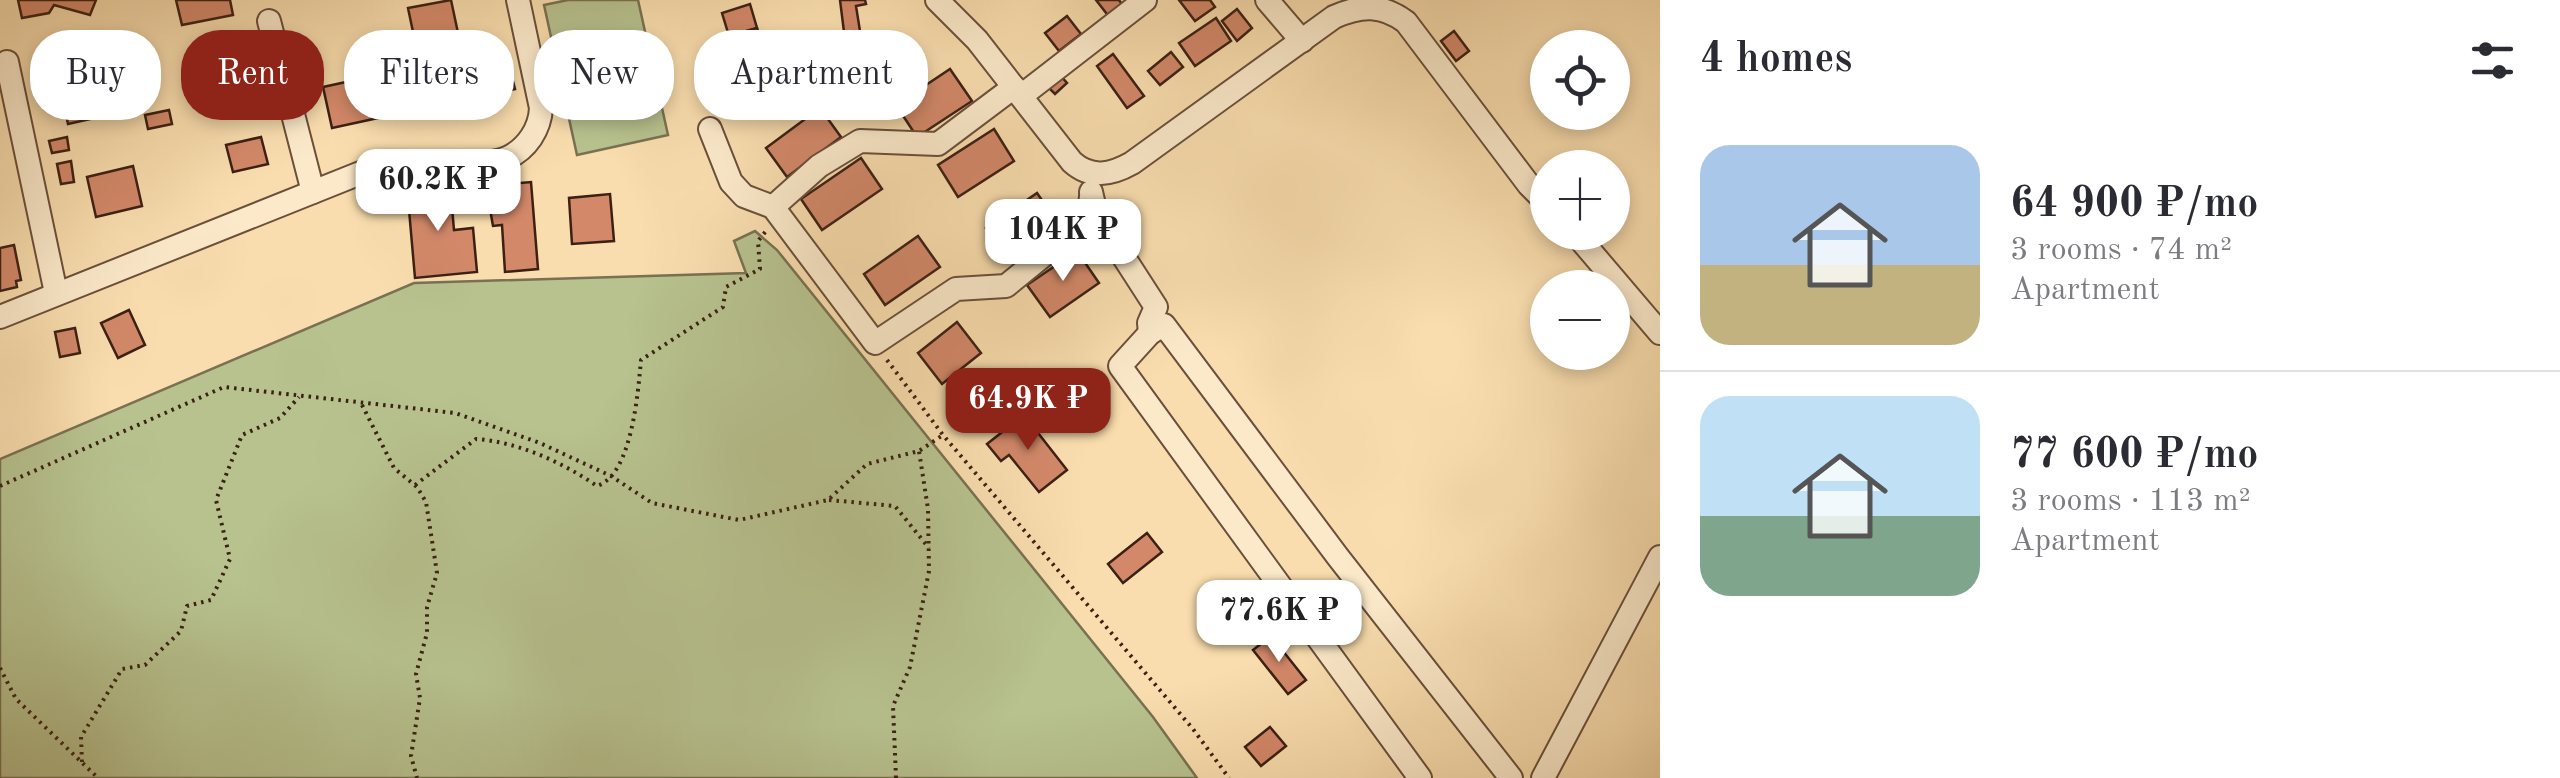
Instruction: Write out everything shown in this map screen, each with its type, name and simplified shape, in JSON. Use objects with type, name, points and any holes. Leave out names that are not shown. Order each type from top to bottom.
[{"type":"street","points":[[0,317],[364,172],[509,157],[537,133],[541,108],[518,0]]},
{"type":"street","points":[[936,0],[977,40],[1072,162],[1093,183],[1096,214],[1156,307],[1148,323],[1150,333]]},
{"type":"street","points":[[778,214],[820,166],[860,141],[938,144],[1145,0]]},
{"type":"street","points":[[1267,0],[1302,41]]},
{"type":"street","points":[[1093,183],[1132,163],[1334,18],[1379,4],[1406,22],[1530,181]]},
{"type":"street","points":[[268,21],[313,192]]},
{"type":"street","points":[[7,62],[56,293]]},
{"type":"street","points":[[710,129],[731,182],[744,196],[778,214],[875,343],[956,289],[1006,286],[1088,219],[1093,183]]},
{"type":"street","points":[[1589,250],[1660,333]]},
{"type":"street","points":[[1420,778],[1120,366],[1150,333],[1164,325],[1511,778]]},
{"type":"street","points":[[1543,778],[1660,557]]},
{"type":"path","points":[[414,485],[476,439],[502,441],[575,470],[597,486],[604,484],[620,468],[642,360],[723,306],[726,288],[760,269],[758,241],[778,214]]},
{"type":"path","points":[[875,343],[943,435],[1193,730],[1228,778]]},
{"type":"path","points":[[0,486],[224,387],[455,413],[540,443],[610,476],[652,503],[739,520],[828,500],[895,506],[929,548]]},
{"type":"path","points":[[82,762],[81,737],[122,669],[145,665],[181,631],[186,606],[211,600],[230,558],[216,500],[242,435],[280,418],[299,397]]},
{"type":"path","points":[[362,404],[394,468],[426,502],[437,573],[416,674],[420,698],[411,756],[416,778]]},
{"type":"path","points":[[828,500],[868,464],[919,451],[943,435]]},
{"type":"path","points":[[896,778],[892,706],[910,667],[930,571],[928,509],[919,451]]},
{"type":"path","points":[[0,668],[16,699],[98,778]]},
{"type":"green space","points":[[568,0],[638,0],[645,30],[550,30],[544,5]]},
{"type":"green space","points":[[569,120],[665,120],[668,135],[577,155]]},
{"type":"green space","points":[[755,231],[777,250],[1153,717],[1197,778],[0,778],[0,459],[414,283],[746,273],[734,241]]},
{"type":"building","points":[[18,0],[96,0],[90,15],[54,5],[49,13],[22,18]]},
{"type":"building","points":[[176,0],[230,0],[233,15],[182,25]]},
{"type":"building","points":[[451,0],[457,30],[413,30],[408,8]]},
{"type":"building","points":[[840,0],[865,0],[866,4],[856,6],[860,30],[844,30]]},
{"type":"building","points":[[1096,0],[1119,0],[1124,7],[1110,18]]},
{"type":"building","points":[[1179,0],[1210,0],[1215,7],[1195,21]]},
{"type":"building","points":[[750,4],[757,28],[727,30],[722,13]]},
{"type":"building","points":[[1237,9],[1252,28],[1237,41],[1222,21]]},
{"type":"building","points":[[1067,16],[1081,34],[1059,51],[1045,33]]},
{"type":"building","points":[[1216,18],[1231,41],[1195,66],[1179,43]]},
{"type":"building","points":[[1454,31],[1469,51],[1456,61],[1441,41]]},
{"type":"building","points":[[1171,52],[1183,67],[1160,85],[1148,71]]},
{"type":"building","points":[[1113,54],[1144,96],[1127,108],[1097,66]]},
{"type":"building","points":[[950,69],[972,101],[917,137],[906,120],[928,120],[928,84]]},
{"type":"building","points":[[1058,73],[1067,83],[1055,94],[1045,84]]},
{"type":"building","points":[[344,82],[344,120],[369,120],[332,128],[324,87]]},
{"type":"building","points":[[169,110],[172,124],[148,129],[146,120],[161,120],[161,112]]},
{"type":"building","points":[[804,120],[829,120],[841,137],[787,177],[766,148]]},
{"type":"building","points":[[994,129],[1014,161],[958,197],[938,165]]},
{"type":"building","points":[[67,137],[69,150],[52,153],[49,141]]},
{"type":"building","points":[[261,137],[268,164],[233,172],[226,145]]},
{"type":"building","points":[[861,158],[882,189],[822,230],[801,199]]},
{"type":"building","points":[[71,161],[74,182],[61,184],[57,164]]},
{"type":"building","points":[[133,166],[142,206],[96,217],[87,177]]},
{"type":"building","points":[[531,182],[538,269],[505,272],[502,225],[493,226],[486,186]]},
{"type":"building","points":[[450,184],[454,230],[473,228],[477,272],[415,278],[407,187]]},
{"type":"building","points":[[1037,193],[1057,222],[1006,258],[986,228]]},
{"type":"building","points":[[610,194],[614,241],[572,244],[569,198]]},
{"type":"building","points":[[918,236],[940,267],[885,305],[864,274]]},
{"type":"building","points":[[14,245],[21,280],[16,281],[17,287],[0,291],[0,248]]},
{"type":"building","points":[[1077,251],[1099,283],[1050,317],[1027,285]]},
{"type":"building","points":[[129,310],[145,345],[118,358],[101,323]]},
{"type":"building","points":[[957,322],[981,353],[942,384],[918,353]]},
{"type":"building","points":[[75,328],[80,353],[60,357],[55,332]]},
{"type":"building","points":[[1024,415],[1067,470],[1039,492],[1009,455],[1001,461],[987,444]]},
{"type":"building","points":[[1147,533],[1162,552],[1123,583],[1108,564]]},
{"type":"building","points":[[1271,636],[1306,680],[1288,694],[1253,650]]},
{"type":"building","points":[[1270,727],[1286,746],[1261,766],[1245,747]]}]
